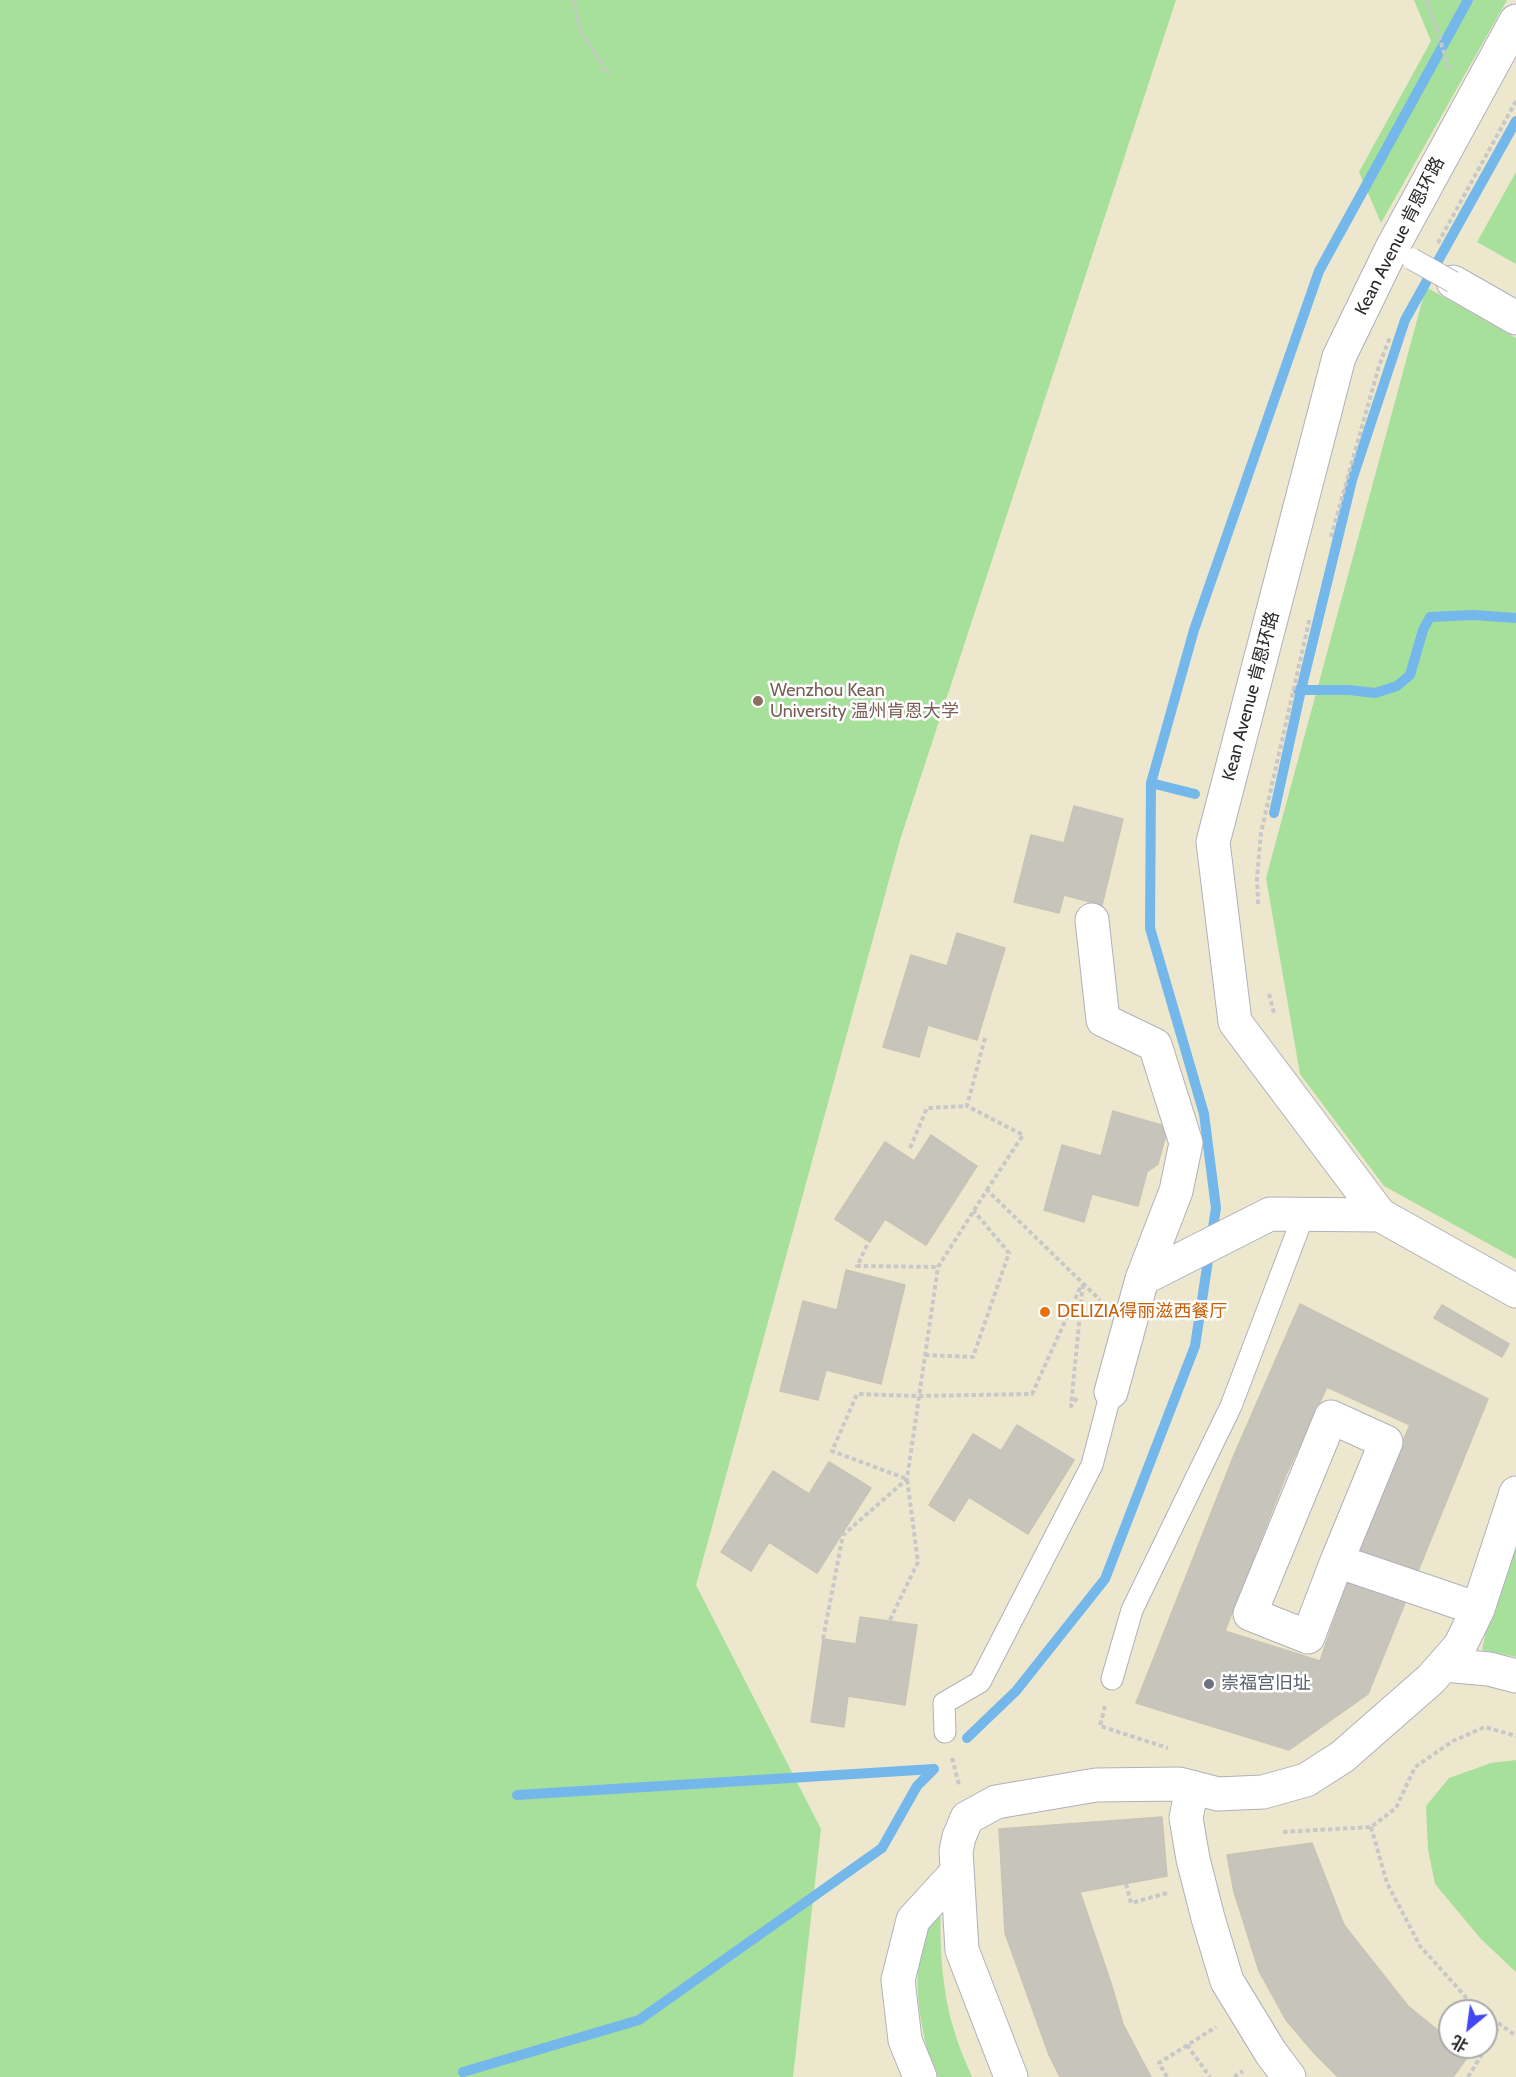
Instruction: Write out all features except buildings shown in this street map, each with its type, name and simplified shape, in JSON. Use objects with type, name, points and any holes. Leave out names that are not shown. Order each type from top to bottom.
[{"type":"street","name":"Kean Avenue 肯恩环路","points":[[1516,21],[1409,258],[1339,357],[1213,842],[1234,1022],[1380,1215],[1516,1291]]},
{"type":"street","points":[[1453,282],[1516,318]]},
{"type":"street","points":[[1092,920],[1103,1020],[1155,1045],[1186,1143],[1176,1191],[1144,1278],[1111,1392]]},
{"type":"street","points":[[1144,1278],[1270,1214],[1380,1215]]},
{"type":"street","points":[[1331,1417],[1386,1442],[1337,1561],[1308,1637],[1250,1614],[1331,1417]]},
{"type":"street","points":[[1011,2077],[963,1950],[956,1851],[967,1818],[996,1802],[1096,1785],[1179,1784],[1218,1794],[1263,1792],[1306,1780],[1342,1757],[1431,1678],[1460,1646],[1478,1609],[1516,1493]]},
{"type":"street","points":[[1337,1561],[1478,1609]]},
{"type":"street","points":[[1444,1665],[1489,1669],[1516,1676]]},
{"type":"street","points":[[1192,1787],[1186,1818],[1199,1883],[1227,1981],[1277,2062],[1289,2077]]},
{"type":"street","points":[[920,2077],[905,2040],[897,1980],[913,1920],[957,1872]]},
{"type":"lane","points":[[1409,258],[1453,282]]},
{"type":"lane","points":[[1112,1679],[1132,1610],[1231,1406],[1304,1214]]},
{"type":"lane","points":[[945,1732],[944,1702],[980,1682],[1092,1465],[1111,1392]]},
{"type":"path","points":[[574,0],[579,28],[609,76]]},
{"type":"path","points":[[1427,0],[1451,74]]},
{"type":"path","points":[[1409,258],[1516,101]]},
{"type":"path","points":[[1330,539],[1379,366],[1391,335]]},
{"type":"path","points":[[1258,911],[1257,878],[1261,833],[1312,608]]},
{"type":"path","points":[[1267,989],[1276,1023]]},
{"type":"path","points":[[967,1106],[985,1038]]},
{"type":"path","points":[[890,1620],[918,1562],[906,1479],[938,1267],[1023,1135],[967,1106],[927,1108],[910,1148]]},
{"type":"path","points":[[987,1190],[1129,1328]]},
{"type":"path","points":[[925,1354],[974,1357],[1010,1253],[974,1211]]},
{"type":"path","points":[[867,1245],[857,1266],[938,1267]]},
{"type":"path","points":[[906,1479],[832,1451],[857,1394],[919,1396],[1032,1394],[1083,1282]]},
{"type":"path","points":[[823,1640],[843,1535],[906,1479]]},
{"type":"path","points":[[1112,1679],[1100,1726],[1176,1751]]},
{"type":"path","points":[[1283,1832],[1371,1827],[1396,1808],[1415,1767],[1453,1741],[1485,1727],[1516,1736]]},
{"type":"path","points":[[945,1732],[967,1818]]},
{"type":"path","points":[[1371,1827],[1387,1883],[1420,1946],[1468,1999]]},
{"type":"path","points":[[1126,1884],[1131,1903],[1199,1883]]},
{"type":"path","points":[[1167,2077],[1159,2063],[1244,2009]]},
{"type":"path","points":[[1468,2077],[1500,2025],[1516,2036]]},
{"type":"path","points":[[1187,2045],[1210,2077]]},
{"type":"shaded area","name":"Wenzhou Kean University 温州肯恩大学","points":[[0,0],[1516,0],[1516,2077],[764,2077],[0,213]]},
{"type":"green space","points":[[0,0],[1176,0],[900,840],[696,1585],[821,1829],[793,2077],[0,2077]]},
{"type":"green space","points":[[1414,0],[1507,0],[1381,223],[1359,172],[1431,41]]},
{"type":"green space","points":[[1516,172],[1516,264],[1477,242]]},
{"type":"green space","points":[[1426,287],[1516,338],[1516,1259],[1384,1186],[1300,1074],[1266,878]]},
{"type":"green space","points":[[1516,1542],[1516,1657],[1482,1650],[1486,1631]]},
{"type":"green space","points":[[1516,1760],[1516,1972],[1481,1939],[1435,1884],[1428,1849],[1426,1806],[1449,1778],[1491,1763]]},
{"type":"green space","points":[[941,1902],[941,1951],[947,2002],[957,2039],[972,2077],[936,2077],[922,2025],[918,1987],[920,1951],[926,1931]]},
{"type":"waterway","points":[[1151,783],[1194,630],[1319,271],[1468,0]]},
{"type":"waterway","points":[[1274,813],[1352,480],[1405,320],[1516,121]]},
{"type":"waterway","points":[[1298,690],[1349,690],[1375,693],[1397,686],[1410,675],[1423,630],[1430,617],[1473,615],[1516,618]]},
{"type":"waterway","points":[[967,1738],[1016,1691],[1105,1579],[1195,1346],[1216,1208],[1204,1114],[1150,928],[1151,783],[1195,794]]},
{"type":"waterway","points":[[517,1795],[934,1769]]},
{"type":"waterway","points":[[463,2072],[639,2020],[882,1848],[917,1786],[934,1769]]},
{"type":"place","name":"Wenzhou Kean University 温州肯恩大学","points":[[758,701]]},
{"type":"place","name":"DELIZIA得丽滋西餐厅","points":[[1045,1312]]},
{"type":"place","name":"崇福宫旧址","points":[[1209,1684]]}]
